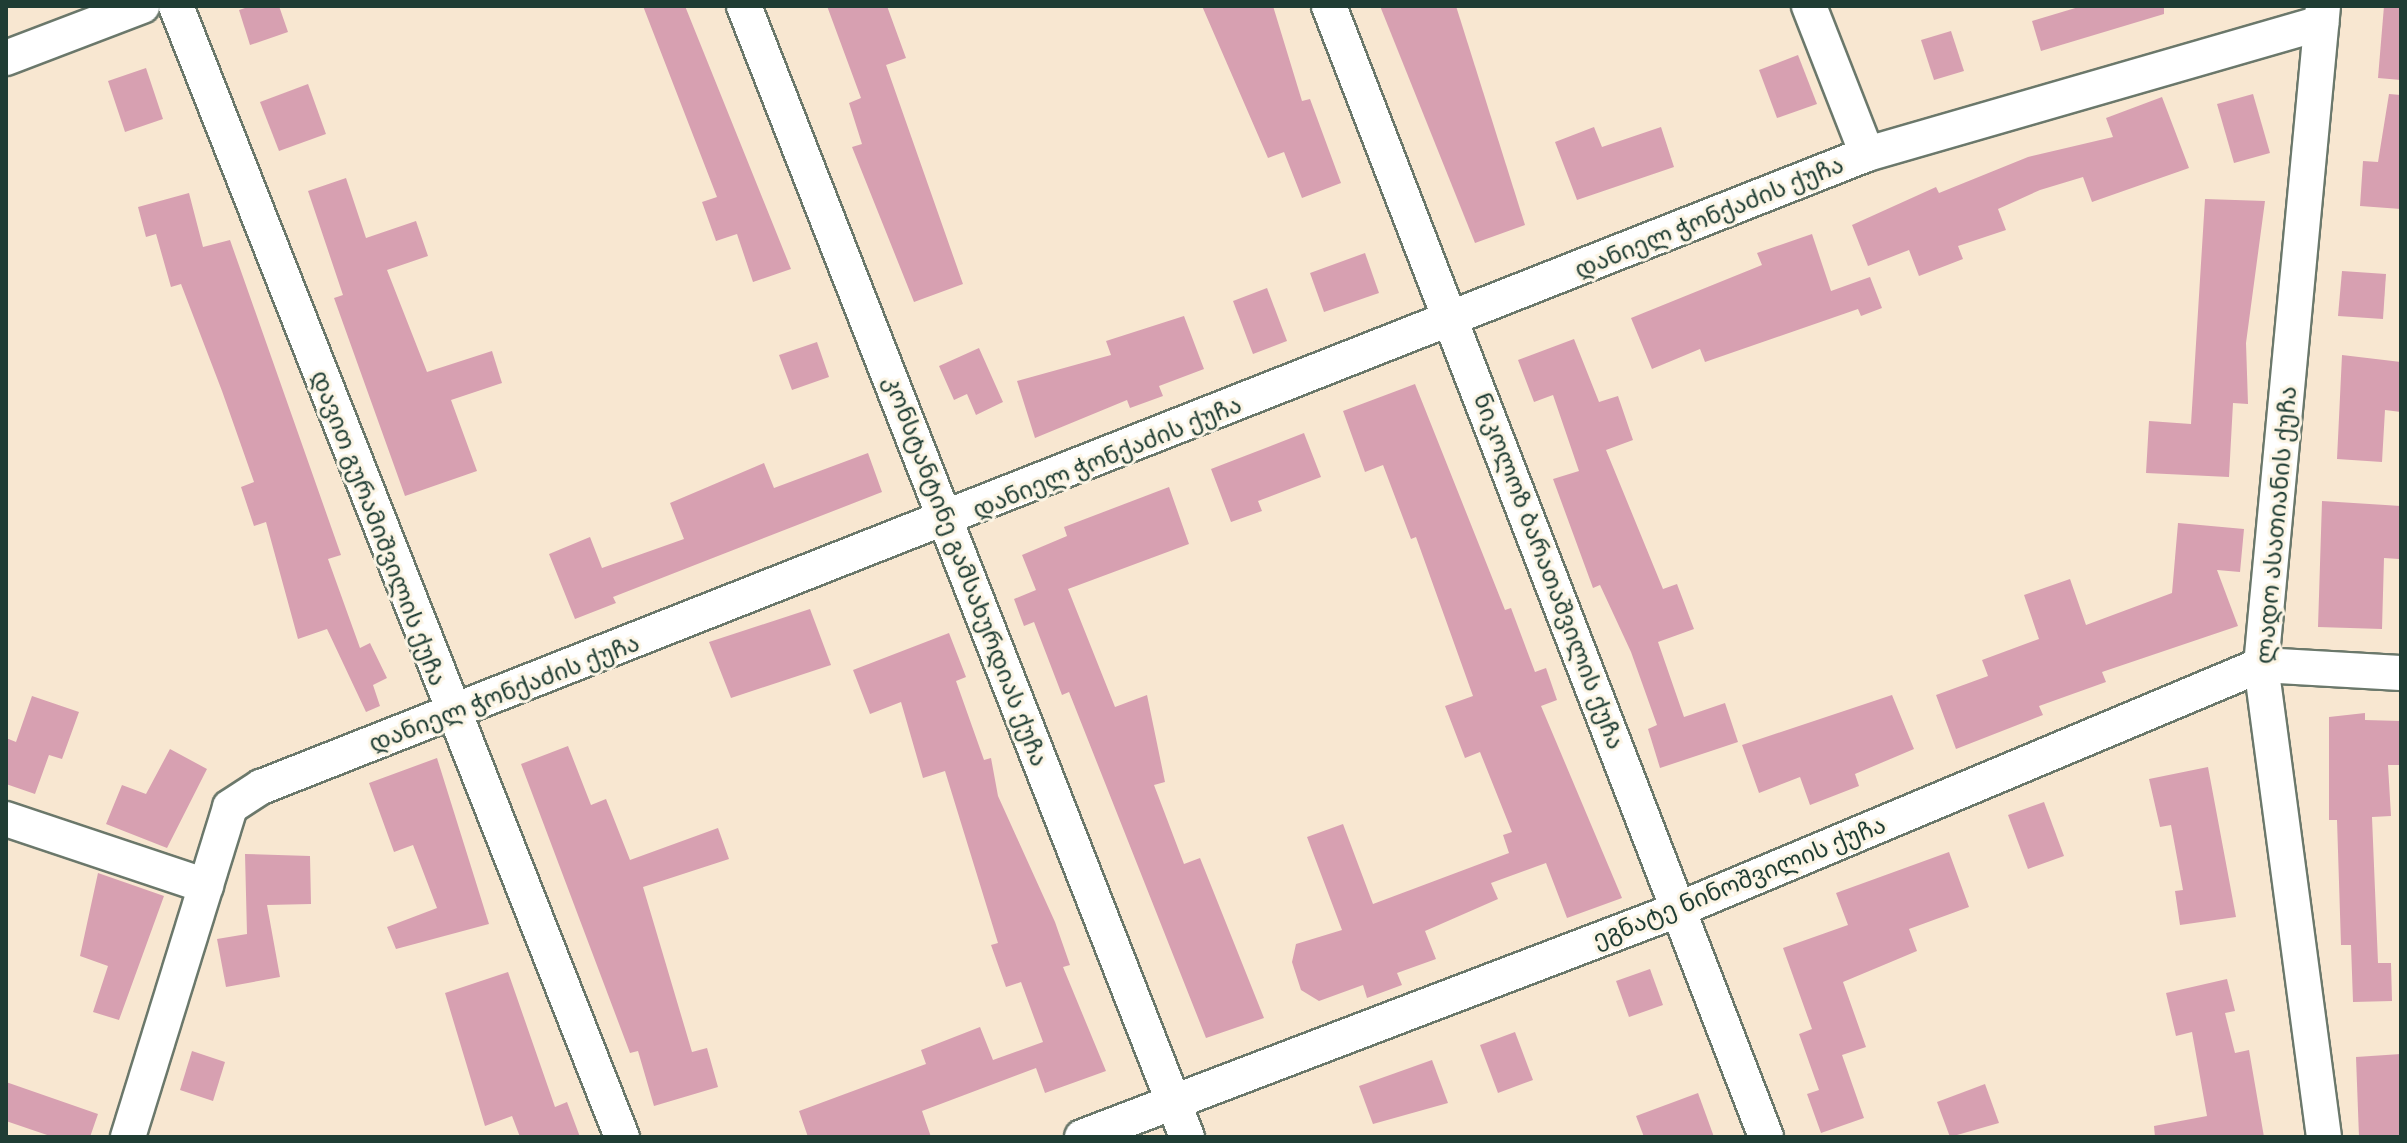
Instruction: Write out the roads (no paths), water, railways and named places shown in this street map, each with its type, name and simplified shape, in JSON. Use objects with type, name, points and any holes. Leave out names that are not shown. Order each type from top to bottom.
[{"type":"street","points":[[6,58],[142,6]]},
{"type":"street","name":"დავით გურამიშვილის ქუჩა","points":[[176,6],[451,713],[622,1137]]},
{"type":"street","name":"კონსტანტინე გამსახურდიას ქუჩა","points":[[744,6],[1187,1137]]},
{"type":"street","name":"ნიკოლოზ ბარათაშვილის ქუჩა","points":[[1329,6],[1453,318],[1766,1137]]},
{"type":"street","points":[[1809,6],[1867,154]]},
{"type":"street","name":"დანიელ ჭონქაძის ქუჩა","points":[[128,1137],[230,807],[261,787],[947,521],[1867,154],[2322,14]]},
{"type":"street","name":"ლადო ასათიანის ქუჩა","points":[[2322,14],[2261,665],[2324,1137]]},
{"type":"street","name":"ეგნატე ნინოშვილის ქუჩა","points":[[1082,1137],[1677,910],[2261,665],[2401,673]]},
{"type":"street","points":[[6,819],[206,886]]}]
